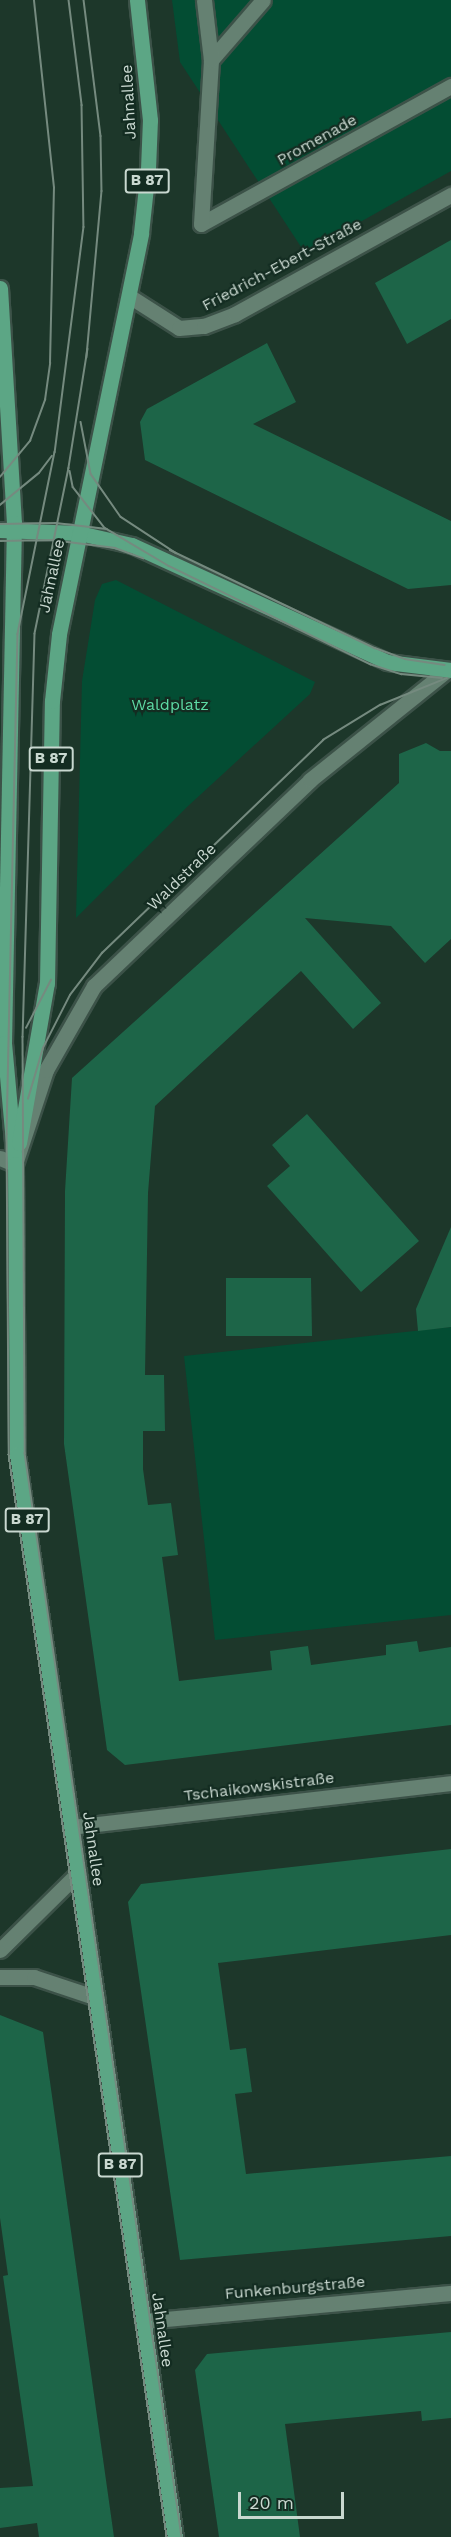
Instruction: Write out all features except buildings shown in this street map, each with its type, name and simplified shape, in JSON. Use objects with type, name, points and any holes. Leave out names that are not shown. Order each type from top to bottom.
[{"type":"main road","name":"Jahnallee","points":[[15,1164],[47,983],[52,701],[58,634],[141,233],[150,120],[138,0]]},
{"type":"main road","name":"Jahnallee","points":[[0,288],[7,530],[2,1045],[15,1164],[17,1454],[175,2537]]},
{"type":"main road","points":[[7,530],[80,533]]},
{"type":"main road","name":"Waldstraße","points":[[80,533],[115,539],[161,555],[387,662],[448,670]]},
{"type":"street","points":[[204,0],[210,60]]},
{"type":"street","points":[[210,60],[263,0]]},
{"type":"street","name":"Promenade","points":[[210,60],[201,224],[451,86]]},
{"type":"street","name":"Friedrich-Ebert-Straße","points":[[129,296],[179,328],[204,326],[235,314],[451,195]]},
{"type":"street","name":"Waldstraße","points":[[15,1164],[46,1070],[93,986],[310,780],[448,670]]},
{"type":"street","points":[[0,1158],[15,1164]]},
{"type":"street","name":"Tschaikowskistraße","points":[[71,1827],[451,1783]]},
{"type":"street","points":[[0,1950],[78,1873]]},
{"type":"street","points":[[0,1977],[34,1977],[97,1998]]},
{"type":"street","name":"Funkenburgstraße","points":[[143,2321],[451,2293]]},
{"type":"green space","points":[[172,0],[451,0],[451,171],[305,253],[180,62]]},
{"type":"green space","name":"Waldplatz","points":[[116,580],[315,682],[310,694],[187,807],[76,918],[82,681],[95,600],[102,584]]},
{"type":"green space","points":[[451,1327],[451,1615],[215,1640],[184,1356]]},
{"type":"tram line","points":[[0,477],[30,441],[45,400],[50,363],[54,188],[34,0]]},
{"type":"tram line","points":[[69,0],[82,105],[84,227],[55,452],[18,634],[7,1134],[9,1455],[167,2537]]},
{"type":"tram line","points":[[84,0],[101,136],[102,191],[87,357]]},
{"type":"tram line","points":[[88,349],[69,468],[35,634],[23,1037],[25,1453],[182,2537]]},
{"type":"tram line","points":[[81,422],[91,474],[121,517],[176,553]]},
{"type":"tram line","points":[[0,505],[39,473],[52,456]]},
{"type":"tram line","points":[[70,471],[73,487],[105,528],[169,566],[370,664],[401,674],[442,678]]},
{"type":"tram line","points":[[0,524],[56,523],[107,529]]},
{"type":"tram line","points":[[0,541],[52,540],[115,548],[143,558]]},
{"type":"tram line","points":[[170,550],[375,648],[405,659],[445,665]]},
{"type":"tram line","points":[[28,1099],[43,1048],[70,995],[102,953],[323,740],[380,705],[447,678]]},
{"type":"tram line","points":[[26,1028],[51,980]]}]
